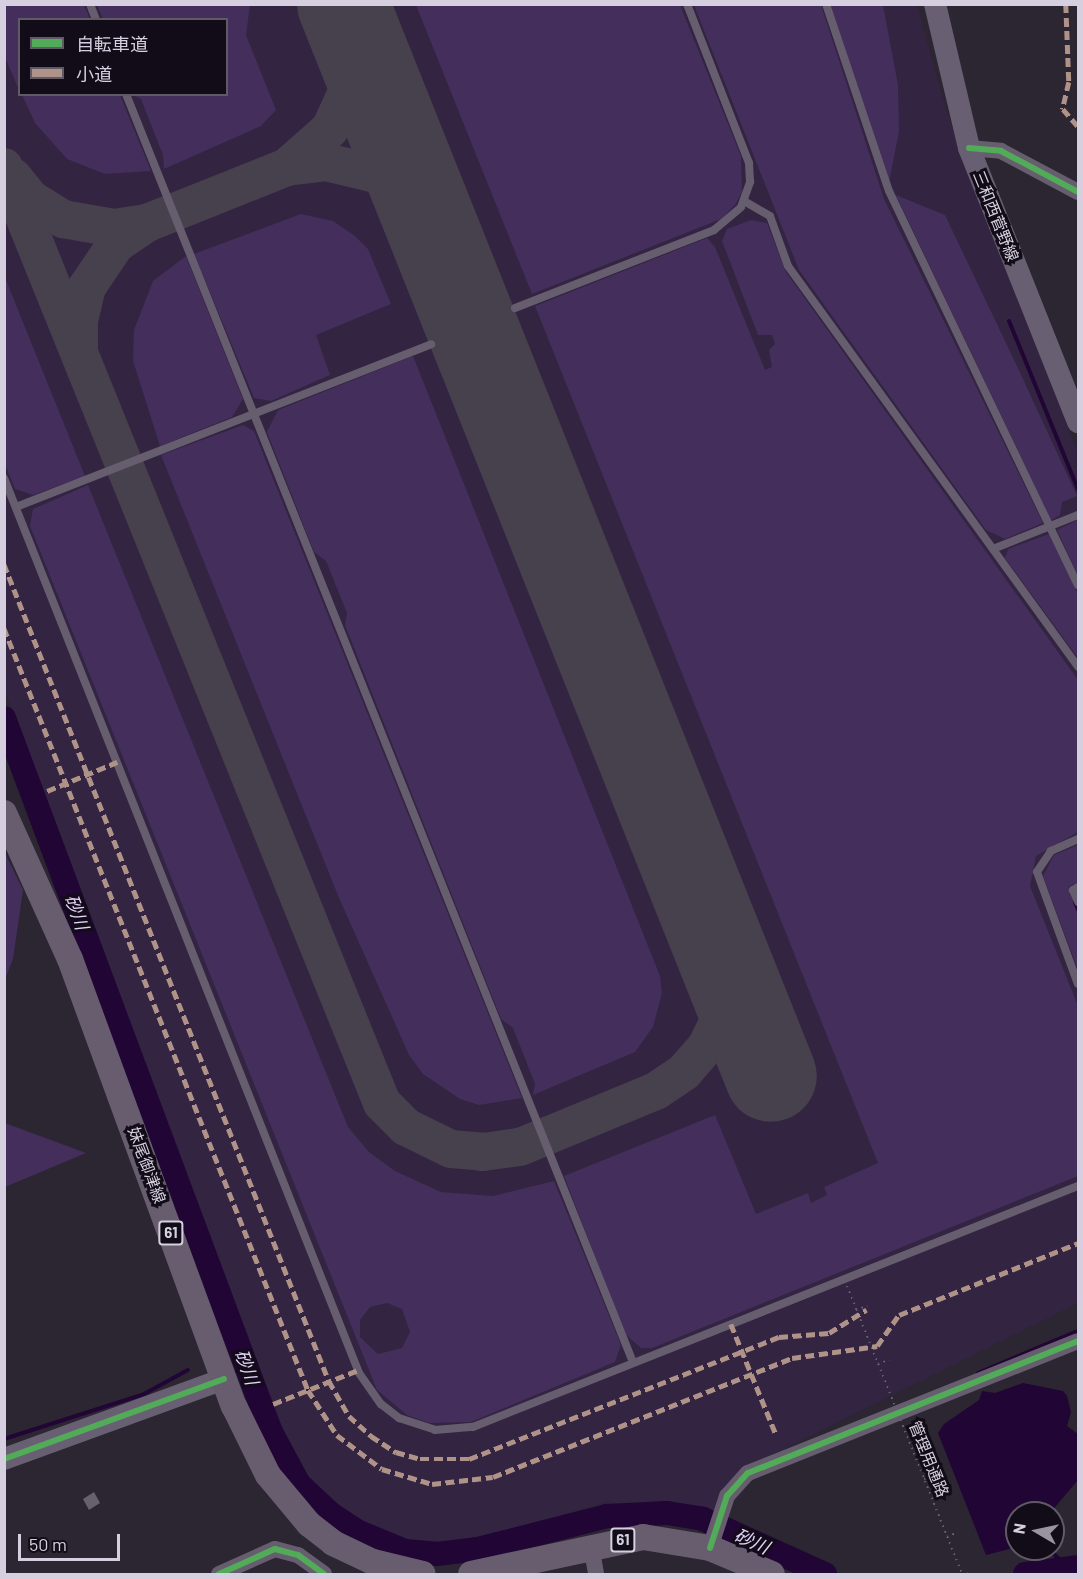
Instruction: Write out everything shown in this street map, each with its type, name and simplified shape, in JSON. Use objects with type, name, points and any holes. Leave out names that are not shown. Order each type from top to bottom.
[{"type":"main road","name":"三和西菅野線","points":[[935,4],[969,148],[1078,422]]},
{"type":"main road","name":"妹尾御津線","points":[[4,813],[70,959],[224,1379],[268,1475],[309,1524],[333,1543],[373,1562],[423,1575]]},
{"type":"main road","points":[[4,1459],[224,1379]]},
{"type":"main road","name":"61","points":[[471,1575],[591,1545],[643,1537],[714,1534],[772,1575]]},
{"type":"street","points":[[969,148],[1001,151],[1078,192]]},
{"type":"street","points":[[714,1534],[727,1496],[748,1473],[1078,1341]]},
{"type":"street","points":[[591,1545],[596,1575]]},
{"type":"street","points":[[219,1575],[275,1549],[298,1555],[324,1575]]},
{"type":"lane","points":[[515,308],[714,230],[744,201],[749,163],[687,4]]},
{"type":"lane","points":[[826,4],[889,191],[1078,585]]},
{"type":"lane","points":[[127,96],[633,1362]]},
{"type":"lane","points":[[744,201],[770,216],[788,266],[1078,667]]},
{"type":"lane","points":[[16,507],[431,344]]},
{"type":"lane","points":[[4,478],[369,1390],[381,1404],[415,1426],[454,1430],[473,1427],[1078,1186]]},
{"type":"lane","points":[[993,549],[1078,515]]},
{"type":"lane","points":[[1078,839],[1051,851],[1037,872],[1078,984]]},
{"type":"lane","points":[[1078,887],[1073,890],[1078,902]]},
{"type":"path","points":[[856,1310],[867,1306]]},
{"type":"path","points":[[878,1364],[889,1360]]},
{"type":"path","points":[[924,1479],[935,1474]]},
{"type":"path","points":[[947,1537],[958,1532]]},
{"type":"path","points":[[967,1575],[972,1572]]},
{"type":"shaded area","points":[[4,5],[917,5],[946,110],[1078,454],[1078,1303],[742,1470],[723,1490],[712,1516],[607,1502],[465,1543],[415,1545],[394,1541],[356,1523],[327,1503],[301,1476],[187,1193],[5,691]]},
{"type":"shaded area","points":[[4,5],[84,5],[90,18],[18,18],[18,88],[5,57]]},
{"type":"shaded area","points":[[97,5],[250,5],[246,35],[276,110],[261,126],[164,169],[163,155],[141,99],[134,96],[228,96],[228,18],[103,18]]},
{"type":"shaded area","points":[[416,5],[680,5],[741,156],[742,192],[735,205],[721,219],[532,294]]},
{"type":"shaded area","points":[[694,5],[821,5],[884,199],[1043,523],[1005,539],[986,530],[799,270]]},
{"type":"shaded area","points":[[830,5],[883,5],[898,85],[899,131],[889,183]]},
{"type":"shaded area","points":[[22,96],[120,96],[151,171],[105,174],[67,159],[35,123]]},
{"type":"shaded area","points":[[896,195],[945,215],[1077,496],[1062,502],[1060,515],[1051,520]]},
{"type":"shaded area","points":[[301,214],[333,221],[355,236],[368,249],[391,304],[316,335],[330,375],[271,401],[254,398],[194,254]]},
{"type":"shaded area","points":[[751,220],[767,223],[786,272],[1078,680],[1078,832],[1036,856],[1030,886],[1078,1006],[1078,1176],[652,1348],[641,1348],[625,1334],[564,1176],[715,1115],[756,1214],[808,1193],[811,1203],[827,1195],[824,1187],[878,1163],[535,306],[707,238],[715,247],[765,370],[772,367],[769,350],[775,344],[772,335],[758,335],[722,241],[727,229]]},
{"type":"shaded area","points":[[186,256],[243,399],[232,417],[160,446],[133,361],[134,330],[153,281]]},
{"type":"shaded area","points":[[4,275],[85,476],[33,495],[15,489],[5,464]]},
{"type":"shaded area","points":[[413,356],[660,976],[662,993],[653,1027],[635,1052],[533,1095],[535,1084],[513,1028],[501,1019],[345,625],[347,613],[326,561],[314,552],[267,432],[278,410]]},
{"type":"shaded area","points":[[243,425],[254,431],[522,1098],[479,1105],[460,1099],[423,1074],[409,1055],[339,898],[161,455]]},
{"type":"shaded area","points":[[88,485],[348,1127],[369,1152],[395,1171],[441,1192],[493,1196],[554,1181],[621,1345],[615,1362],[471,1422],[429,1423],[407,1415],[377,1390],[30,526],[33,509]],"holes":[[[387,1303],[402,1309],[410,1332],[402,1348],[378,1354],[360,1337],[360,1320],[370,1307]]]},
{"type":"shaded area","points":[[1078,520],[1078,576],[1057,530]]},
{"type":"shaded area","points":[[1049,534],[1078,594],[1078,658],[1005,558],[1008,549]]},
{"type":"shaded area","points":[[1078,845],[1078,882],[1068,887],[1078,914],[1078,970],[1043,876],[1054,855]]},
{"type":"shaded area","points":[[5,853],[23,890],[13,959],[5,979]]},
{"type":"shaded area","points":[[5,1123],[86,1153],[5,1187]]},
{"type":"shaded area","points":[[1023,1383],[1063,1391],[1067,1396],[1071,1412],[1067,1426],[1078,1434],[1078,1480],[1060,1501],[1005,1501],[1005,1550],[986,1555],[938,1433],[944,1424],[979,1400],[982,1391],[995,1393]]},
{"type":"building","points":[[94,1492],[100,1503],[89,1510],[83,1499]]},
{"type":"waterway","points":[[1009,321],[1078,489]]},
{"type":"waterway","name":"砂川","points":[[4,718],[271,1432],[299,1484],[331,1514],[359,1532],[405,1551],[437,1554],[478,1549],[607,1516],[667,1513],[703,1519],[825,1574]]},
{"type":"waterway","points":[[1075,902],[1078,909]]},
{"type":"waterway","points":[[978,1373],[1078,1331]]},
{"type":"waterway","name":"砂川","points":[[233,1344],[237,1342]]},
{"type":"waterway","points":[[4,1439],[144,1394],[188,1370]]},
{"type":"waterway","name":"砂川","points":[[789,1564],[792,1560]]},
{"type":"waterway","points":[[1061,1561],[1068,1568]]},
{"type":"waterway","name":"砂川","points":[[1025,1574],[1078,1567]]},
{"type":"taxiway","points":[[79,349],[79,321],[87,287],[116,244],[147,223],[287,167],[330,129],[350,85],[349,20]]},
{"type":"taxiway","points":[[287,167],[326,162],[376,174],[411,200],[437,237]]},
{"type":"taxiway","points":[[4,167],[382,1103],[406,1127],[451,1149],[483,1152],[520,1147],[656,1091],[684,1072],[706,1047],[720,1018],[728,969]]},
{"type":"taxiway","points":[[13,177],[31,199],[63,219],[114,228],[145,223]]},
{"type":"runway","points":[[343,4],[771,1076]]},
{"type":"marked path","points":[[1066,4],[1069,82],[1063,109],[1078,126]]},
{"type":"marked path","points":[[4,564],[329,1381],[349,1416],[371,1436],[396,1452],[420,1459],[469,1459],[779,1337],[829,1333],[866,1310]]},
{"type":"marked path","points":[[4,628],[308,1390],[337,1435],[382,1469],[432,1484],[493,1477],[792,1358],[877,1346],[899,1315],[1078,1243]]},
{"type":"marked path","points":[[47,791],[117,762]]},
{"type":"marked path","points":[[731,1324],[776,1434]]},
{"type":"marked path","points":[[273,1404],[358,1370]]},
{"type":"cycle path","points":[[969,148],[1001,151],[1078,192]]},
{"type":"cycle path","points":[[710,1548],[727,1496],[748,1473],[1078,1341]]},
{"type":"cycle path","points":[[4,1459],[224,1379]]},
{"type":"cycle path","points":[[219,1574],[275,1549],[298,1555],[324,1574]]}]
